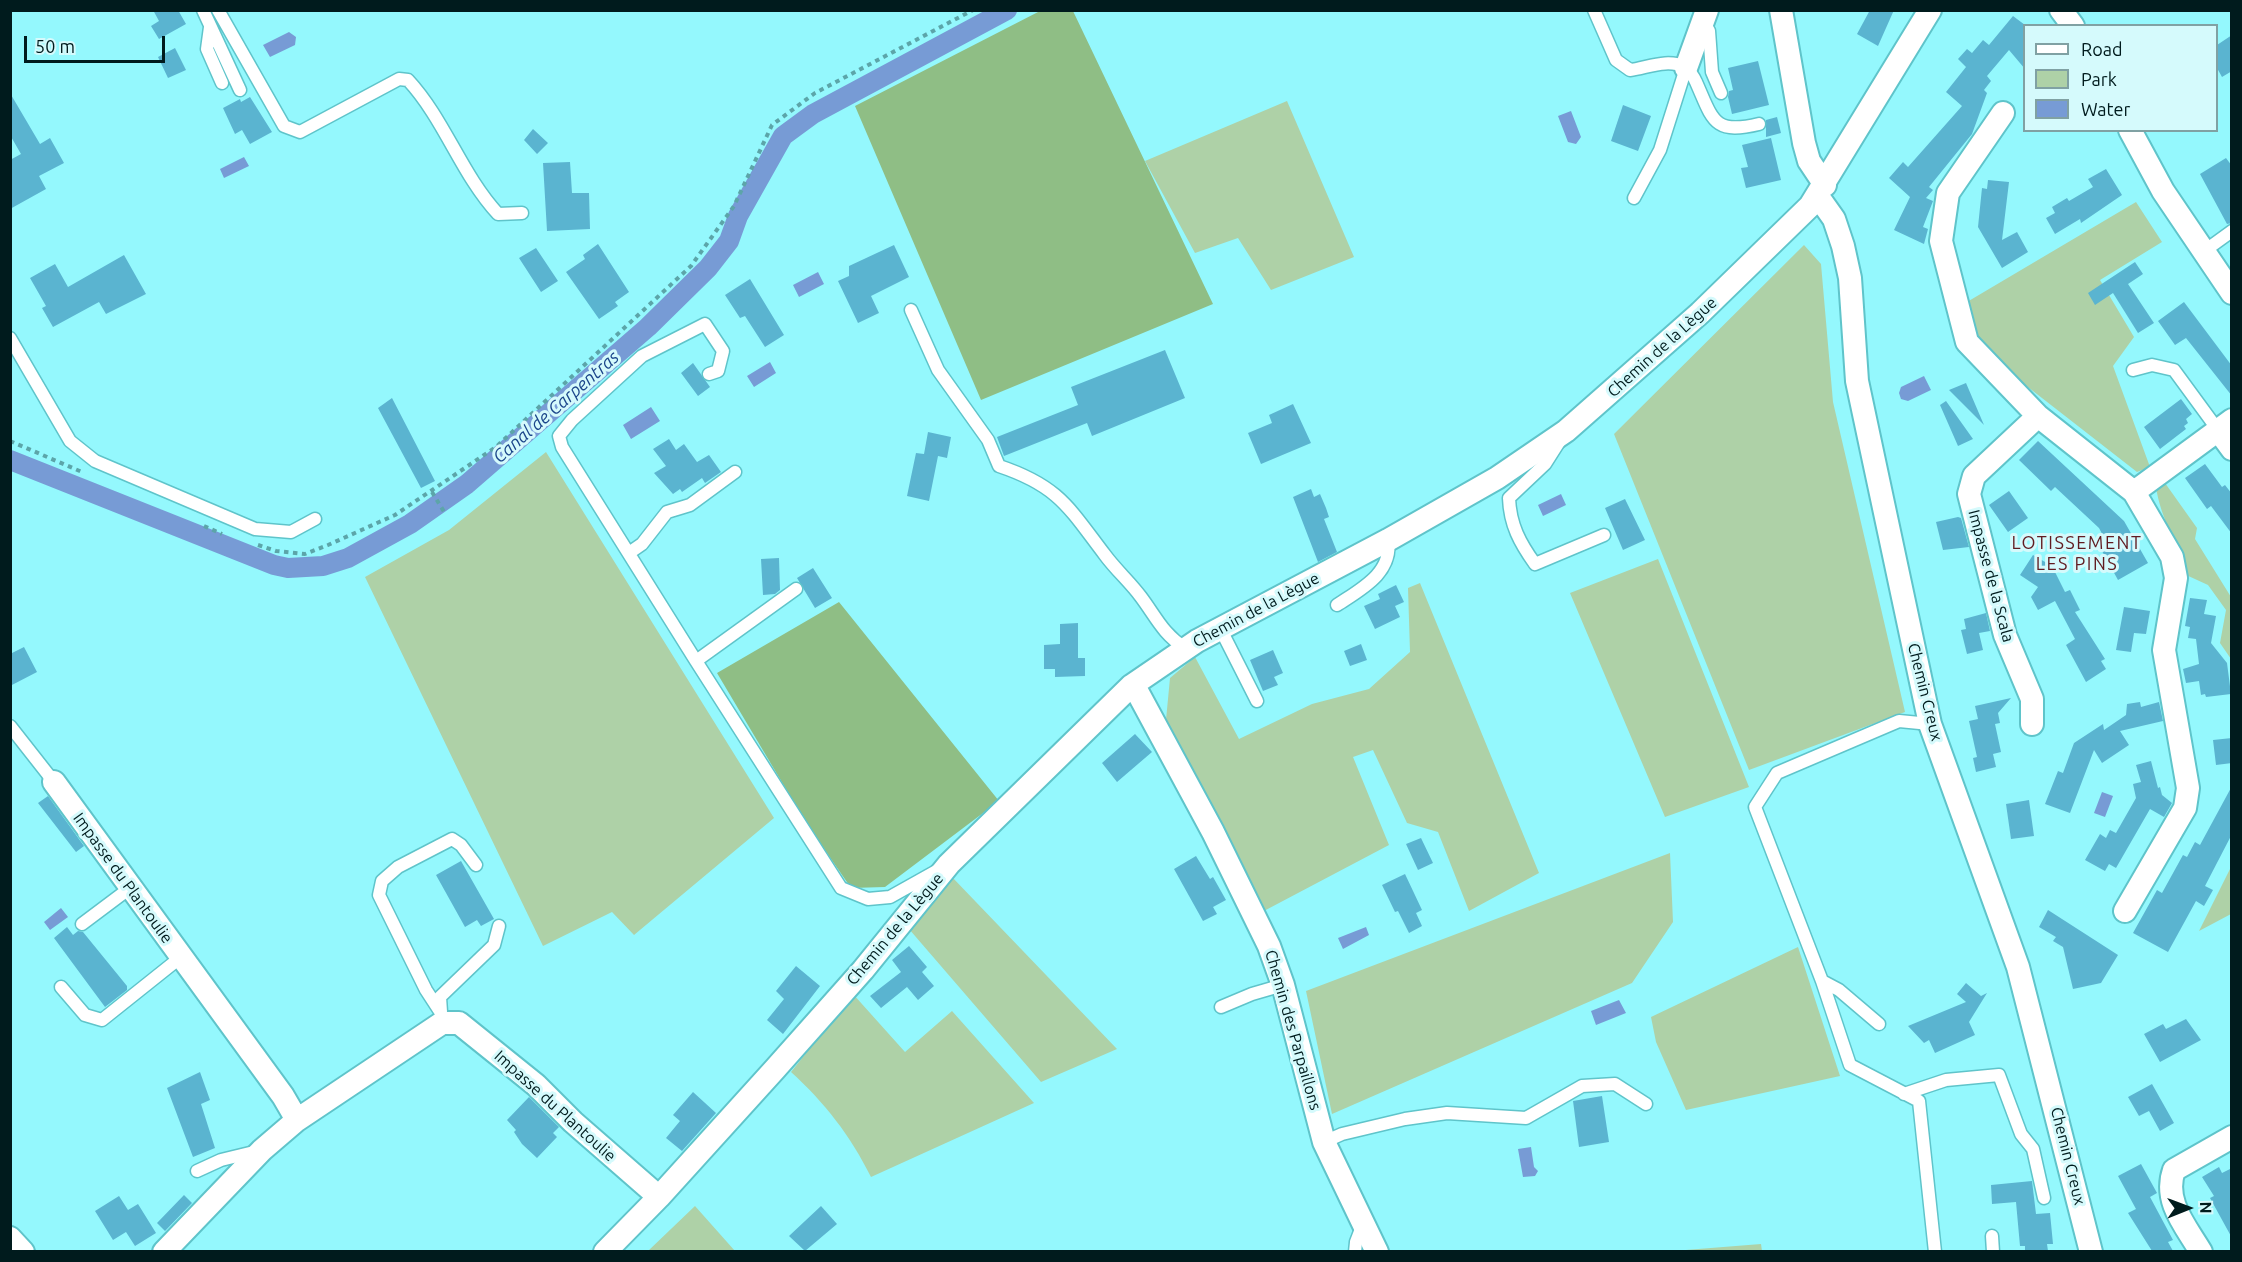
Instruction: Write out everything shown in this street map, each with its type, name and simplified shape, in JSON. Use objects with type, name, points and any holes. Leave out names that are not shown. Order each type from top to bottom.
[{"type":"street","name":"Chemin Creux","points":[[1781,10],[1804,143],[1809,161],[1834,219],[1850,278],[1857,381],[1930,724],[2018,967],[2091,1251]]},
{"type":"street","name":"Chemin de la Lègue","points":[[605,1251],[659,1197],[863,970],[949,864],[1131,686],[1185,648],[1220,628],[1388,540],[1497,478],[1566,431],[1700,313],[1810,206],[1930,10]]},
{"type":"street","points":[[2061,10],[2072,24]]},
{"type":"street","points":[[1686,68],[1705,15]]},
{"type":"street","points":[[2003,113],[1948,193],[1941,241],[1967,342],[2038,416],[2134,492],[2172,557],[2176,578],[2164,650],[2188,788],[2185,808],[2125,911]]},
{"type":"street","points":[[2131,132],[2163,191],[2232,293]]},
{"type":"street","name":"Impasse de la Scala","points":[[2032,724],[2032,699],[2005,635],[1969,494],[1974,476],[2038,416]]},
{"type":"street","points":[[2134,492],[2225,425],[2232,449]]},
{"type":"street","name":"Chemin des Parpaillons","points":[[1131,686],[1138,693],[1213,832],[1269,946],[1283,985],[1324,1142],[1377,1251]]},
{"type":"street","name":"Impasse du Plantoulie","points":[[54,782],[283,1096],[297,1120]]},
{"type":"street","points":[[164,1251],[262,1150],[297,1120],[441,1018]]},
{"type":"street","name":"Impasse du Plantoulie","points":[[441,1018],[459,1023],[527,1078],[573,1122],[659,1197]]},
{"type":"street","points":[[2201,1251],[2171,1200],[2168,1185],[2174,1170],[2232,1137]]},
{"type":"street","points":[[10,1238],[23,1251]]},
{"type":"lane","points":[[203,10],[240,90]]},
{"type":"lane","points":[[218,10],[284,126],[300,132],[399,79],[408,80],[425,98],[483,197],[498,214],[522,213]]},
{"type":"lane","points":[[1594,10],[1617,60],[1629,70],[1665,63],[1686,68],[1694,78],[1708,110],[1720,125],[1735,130],[1759,124]]},
{"type":"lane","points":[[1705,15],[1709,31],[1712,72],[1721,93]]},
{"type":"lane","points":[[210,26],[207,50],[222,84]]},
{"type":"lane","points":[[1634,198],[1660,150],[1686,68]]},
{"type":"lane","points":[[2203,252],[2232,231]]},
{"type":"lane","points":[[911,310],[938,370],[988,440],[999,466],[1024,474],[1052,492],[1072,510],[1106,556],[1141,596],[1170,638],[1185,648]]},
{"type":"lane","points":[[709,374],[718,371],[723,351],[705,324],[642,356],[572,420],[559,436],[562,447],[841,888],[868,899],[890,897],[949,864]]},
{"type":"lane","points":[[10,338],[70,441],[95,461],[255,529],[291,532],[315,519]]},
{"type":"lane","points":[[2133,370],[2152,365],[2174,370],[2225,425]]},
{"type":"lane","points":[[1566,431],[1545,464],[1509,498],[1510,515],[1520,543],[1536,564],[1604,535]]},
{"type":"lane","points":[[629,553],[642,544],[667,512],[690,505],[735,472]]},
{"type":"lane","points":[[1337,605],[1371,582],[1386,565],[1390,551],[1388,540]]},
{"type":"lane","points":[[696,661],[796,589]]},
{"type":"lane","points":[[1220,628],[1257,701]]},
{"type":"lane","points":[[1930,724],[1899,721],[1777,773],[1755,807],[1822,981],[1850,1065],[1919,1101],[1935,1251]]},
{"type":"lane","points":[[10,726],[54,782]]},
{"type":"lane","points":[[441,1018],[379,895],[382,881],[398,867],[452,839],[461,845],[476,865]]},
{"type":"lane","points":[[82,924],[130,888]]},
{"type":"lane","points":[[441,1018],[440,996],[494,945],[499,926]]},
{"type":"lane","points":[[61,987],[86,1015],[102,1020],[181,957]]},
{"type":"lane","points":[[1822,981],[1839,990],[1879,1024]]},
{"type":"lane","points":[[1221,1007],[1252,994],[1283,985]]},
{"type":"lane","points":[[1904,1094],[1946,1080],[1999,1075],[2021,1134],[2032,1149],[2044,1198]]},
{"type":"lane","points":[[1324,1142],[1342,1134],[1384,1124],[1447,1113],[1526,1118],[1582,1086],[1615,1084],[1646,1104]]},
{"type":"lane","points":[[197,1171],[221,1160],[262,1150]]},
{"type":"lane","points":[[1355,1251],[1356,1242],[1364,1224]]},
{"type":"lane","points":[[1992,1236],[1993,1251]]},
{"type":"path","points":[[256,545],[276,551],[305,554],[395,515],[496,447],[691,266],[734,206],[772,125],[815,93],[973,10]]},
{"type":"path","points":[[10,441],[86,473]]},
{"type":"path","points":[[432,492],[446,515]]},
{"type":"path","points":[[197,523],[227,535]]},
{"type":"green space","points":[[1040,11],[1073,11],[1213,304],[981,400],[855,106]]},
{"type":"green space","points":[[1287,101],[1354,257],[1271,290],[1238,238],[1195,253],[1145,161]]},
{"type":"green space","points":[[2136,202],[2162,242],[2100,280],[2134,337],[2113,366],[2150,467],[2137,472],[2024,384],[1972,331],[1967,302]]},
{"type":"green space","points":[[1804,245],[1821,264],[1833,402],[1905,712],[1749,770],[1614,434]]},
{"type":"green space","points":[[546,452],[774,818],[634,935],[612,912],[543,946],[365,577],[449,530]]},
{"type":"green space","points":[[2165,483],[2197,528],[2195,539],[2231,597],[2231,659],[2220,643],[2226,610],[2208,585],[2184,574],[2158,498],[2156,487]]},
{"type":"green space","points":[[1658,559],[1749,787],[1665,817],[1570,593]]},
{"type":"green space","points":[[1420,583],[1539,873],[1469,911],[1438,832],[1407,823],[1373,750],[1353,757],[1389,845],[1262,912],[1166,720],[1170,678],[1195,657],[1239,739],[1312,704],[1369,689],[1410,652],[1408,588]]},
{"type":"green space","points":[[839,602],[999,801],[885,887],[851,888],[805,821],[717,673]]},
{"type":"green space","points":[[1670,853],[1673,922],[1632,983],[1332,1114],[1306,991]]},
{"type":"green space","points":[[2231,867],[2231,914],[2199,931]]},
{"type":"green space","points":[[952,877],[1117,1049],[1041,1082],[909,929]]},
{"type":"green space","points":[[1798,947],[1840,1076],[1686,1110],[1656,1042],[1651,1017]]},
{"type":"green space","points":[[853,994],[905,1052],[952,1011],[1034,1103],[871,1177],[836,1120],[791,1072]]},
{"type":"green space","points":[[695,1206],[735,1251],[648,1251]]},
{"type":"green space","points":[[1761,1244],[1762,1251],[1673,1251]]},
{"type":"water","points":[[289,32],[296,37],[295,45],[270,57],[263,45]]},
{"type":"water","points":[[1571,111],[1581,137],[1576,144],[1568,142],[1558,116]]},
{"type":"water","points":[[244,157],[249,166],[224,178],[220,169]]},
{"type":"water","points":[[818,272],[824,284],[799,297],[793,285]]},
{"type":"water","points":[[770,362],[776,373],[754,387],[747,376]]},
{"type":"water","points":[[1924,376],[1931,390],[1908,401],[1901,399],[1899,393],[1901,387]]},
{"type":"water","points":[[651,407],[660,421],[631,439],[623,425]]},
{"type":"water","points":[[1561,494],[1566,505],[1543,516],[1538,505]]},
{"type":"water","points":[[2102,792],[2113,796],[2105,817],[2094,813]]},
{"type":"water","points":[[61,908],[68,917],[50,930],[44,922]]},
{"type":"water","points":[[1366,927],[1369,935],[1343,949],[1338,938]]},
{"type":"water","points":[[1619,1000],[1626,1013],[1596,1025],[1591,1011]]},
{"type":"water","points":[[1531,1147],[1534,1167],[1538,1171],[1535,1176],[1523,1177],[1518,1149]]},
{"type":"building","points":[[153,10],[178,10],[186,24],[159,39],[151,26],[159,21]]},
{"type":"building","points":[[1870,10],[1894,10],[1878,46],[1857,34]]},
{"type":"building","points":[[2013,16],[2024,24],[2023,67],[2009,50],[1987,76],[1991,81],[1984,90],[1987,93],[1972,134],[1929,187],[1933,190],[1926,198],[1933,201],[1923,227],[1928,229],[1924,244],[1894,230],[1910,197],[1889,178],[1903,162],[1908,167],[1962,106],[1946,92],[1966,67],[1958,59],[1967,49],[1972,53],[1983,40],[1989,45]]},
{"type":"building","points":[[2232,35],[2232,71],[2222,77],[2218,70],[2218,44]]},
{"type":"building","points":[[175,48],[186,70],[168,78],[158,57]]},
{"type":"building","points":[[1758,61],[1769,105],[1732,114],[1728,97],[1729,91],[1733,90],[1728,68]]},
{"type":"building","points":[[10,93],[40,144],[50,138],[64,163],[39,176],[46,189],[10,209],[10,160],[21,154],[10,135]]},
{"type":"building","points":[[250,97],[272,132],[250,144],[242,130],[235,134],[223,108],[240,99],[241,102]]},
{"type":"building","points":[[1623,105],[1651,116],[1638,151],[1611,141]]},
{"type":"building","points":[[1777,117],[1781,133],[1766,137],[1766,120]]},
{"type":"building","points":[[533,129],[548,143],[537,154],[524,140]]},
{"type":"building","points":[[1771,138],[1781,180],[1746,188],[1741,168],[1748,167],[1742,145]]},
{"type":"building","points":[[2226,158],[2232,166],[2232,223],[2227,224],[2200,174]]},
{"type":"building","points":[[570,162],[572,193],[589,193],[590,229],[547,231],[543,163]]},
{"type":"building","points":[[2106,169],[2122,195],[2081,223],[2080,219],[2055,234],[2046,218],[2055,213],[2052,207],[2067,198],[2069,201],[2093,187],[2088,179]]},
{"type":"building","points":[[1988,180],[2009,182],[2002,240],[2017,232],[2028,252],[2002,268],[1978,227],[1982,188],[1987,189]]},
{"type":"building","points":[[598,244],[629,292],[615,302],[618,306],[599,319],[566,272],[585,259],[583,255]]},
{"type":"building","points":[[894,245],[909,277],[871,296],[879,313],[858,323],[838,281],[849,276],[849,266]]},
{"type":"building","points":[[536,248],[558,281],[541,292],[519,258]]},
{"type":"building","points":[[124,255],[146,294],[106,314],[99,302],[53,327],[42,308],[46,306],[30,278],[55,264],[68,287]]},
{"type":"building","points":[[2135,262],[2143,274],[2128,284],[2154,323],[2138,333],[2113,293],[2095,305],[2088,293]]},
{"type":"building","points":[[750,279],[784,335],[765,347],[745,316],[740,318],[725,295]]},
{"type":"building","points":[[2184,302],[2232,366],[2232,396],[2186,338],[2175,345],[2158,321]]},
{"type":"building","points":[[1165,350],[1185,398],[1092,436],[1087,423],[1004,456],[997,437],[1078,405],[1071,387]]},
{"type":"building","points":[[693,363],[710,387],[698,396],[681,373]]},
{"type":"building","points":[[1966,383],[1984,425],[1949,390]]},
{"type":"building","points":[[392,398],[435,481],[421,488],[378,408]]},
{"type":"building","points":[[2181,399],[2192,414],[2186,419],[2188,423],[2184,426],[2186,429],[2160,449],[2144,427]]},
{"type":"building","points":[[1946,401],[1973,439],[1958,446],[1940,405]]},
{"type":"building","points":[[1293,404],[1311,443],[1261,464],[1248,433],[1272,423],[1269,415]]},
{"type":"building","points":[[928,432],[951,437],[947,458],[938,456],[929,501],[907,496],[916,453],[924,454]]},
{"type":"building","points":[[669,439],[676,450],[684,444],[697,462],[709,455],[721,472],[705,483],[702,478],[682,492],[680,489],[673,494],[654,473],[666,466],[653,449]]},
{"type":"building","points":[[2038,441],[2124,521],[2148,563],[2118,580],[2102,551],[2109,547],[2099,528],[2055,487],[2051,491],[2019,460]]},
{"type":"building","points":[[2205,464],[2222,487],[2225,485],[2232,494],[2232,534],[2211,506],[2207,509],[2185,478]]},
{"type":"building","points":[[1311,489],[1314,497],[1320,494],[1326,508],[1329,517],[1324,519],[1337,552],[1318,562],[1293,497]]},
{"type":"building","points":[[2009,491],[2028,518],[2008,532],[1989,505]]},
{"type":"building","points":[[1625,499],[1645,540],[1623,550],[1605,508]]},
{"type":"building","points":[[1961,518],[1969,547],[1943,550],[1936,522]]},
{"type":"building","points":[[2033,555],[2052,566],[2065,592],[2070,590],[2080,610],[2075,612],[2105,659],[2101,661],[2106,669],[2086,682],[2066,645],[2075,639],[2055,601],[2038,610],[2031,597],[2038,587],[2020,575]]},
{"type":"building","points":[[779,558],[780,590],[775,594],[763,595],[761,559]]},
{"type":"building","points":[[813,568],[832,598],[815,608],[797,578]]},
{"type":"building","points":[[1396,585],[1404,602],[1395,606],[1400,617],[1375,629],[1364,606],[1380,599],[1378,594]]},
{"type":"building","points":[[2190,598],[2207,600],[2204,614],[2216,616],[2211,643],[2227,663],[2231,694],[2206,697],[2205,694],[2201,695],[2199,681],[2186,683],[2183,669],[2199,664],[2196,639],[2188,638],[2190,627],[2185,626]]},
{"type":"building","points":[[2124,607],[2150,611],[2146,634],[2134,633],[2131,652],[2116,650]]},
{"type":"building","points":[[1986,613],[1990,631],[1979,633],[1983,650],[1967,654],[1961,630],[1966,629],[1964,619]]},
{"type":"building","points":[[1078,623],[1078,658],[1085,658],[1085,676],[1055,677],[1055,669],[1044,669],[1044,645],[1060,644],[1060,624]]},
{"type":"building","points":[[1361,644],[1367,660],[1350,666],[1344,651]]},
{"type":"building","points":[[24,647],[37,672],[10,686],[10,654]]},
{"type":"building","points":[[1273,650],[1283,673],[1274,677],[1278,685],[1263,691],[1250,660]]},
{"type":"building","points":[[2011,698],[1998,713],[2000,723],[1995,724],[2001,752],[1993,754],[1996,767],[1976,772],[1973,758],[1977,757],[1969,721],[1978,719],[1975,706]]},
{"type":"building","points":[[2140,702],[2141,707],[2159,702],[2163,721],[2120,731],[2129,745],[2102,763],[2094,750],[2070,813],[2045,804],[2058,771],[2063,773],[2074,743],[2103,724],[2104,730],[2126,715],[2127,704]]},
{"type":"building","points":[[1135,734],[1152,752],[1117,782],[1102,763]]},
{"type":"building","points":[[2232,738],[2232,763],[2216,765],[2213,740]]},
{"type":"building","points":[[2151,761],[2158,788],[2160,787],[2162,795],[2172,803],[2164,817],[2150,809],[2116,868],[2109,864],[2105,871],[2085,860],[2100,834],[2106,838],[2110,830],[2116,833],[2136,798],[2133,784],[2141,782],[2136,765]]},
{"type":"building","points":[[2232,786],[2232,834],[2205,886],[2213,890],[2204,906],[2196,901],[2168,952],[2133,933],[2157,890],[2162,893],[2183,855],[2187,857],[2195,842],[2200,845]]},
{"type":"building","points":[[48,796],[84,846],[76,852],[38,803]]},
{"type":"building","points":[[2029,800],[2034,836],[2011,839],[2006,804]]},
{"type":"building","points":[[1421,838],[1433,863],[1418,870],[1406,844]]},
{"type":"building","points":[[1196,856],[1210,879],[1213,877],[1226,900],[1213,907],[1217,914],[1203,921],[1174,869]]},
{"type":"building","points":[[461,861],[494,919],[481,926],[477,920],[465,927],[436,875]]},
{"type":"building","points":[[1405,874],[1422,910],[1416,913],[1422,926],[1409,933],[1398,911],[1395,912],[1382,885]]},
{"type":"building","points":[[2048,910],[2118,955],[2101,983],[2073,989],[2063,947],[2053,941],[2056,937],[2039,927]]},
{"type":"building","points":[[67,927],[73,935],[78,931],[83,932],[127,986],[127,990],[105,1007],[54,938]]},
{"type":"building","points":[[909,946],[927,967],[922,972],[934,986],[918,1000],[907,987],[881,1008],[870,996],[901,972],[892,960]]},
{"type":"building","points":[[796,966],[820,986],[783,1034],[767,1020],[784,999],[776,991]]},
{"type":"building","points":[[1966,983],[1981,996],[1987,993],[1969,1022],[1975,1035],[1935,1053],[1929,1040],[1924,1043],[1908,1026],[1966,1002],[1957,994]]},
{"type":"building","points":[[2186,1019],[2201,1040],[2160,1062],[2144,1034],[2163,1024],[2166,1029]]},
{"type":"building","points":[[200,1072],[210,1100],[201,1104],[215,1148],[193,1157],[167,1088]]},
{"type":"building","points":[[2152,1084],[2174,1123],[2160,1131],[2149,1111],[2139,1116],[2128,1097]]},
{"type":"building","points":[[693,1092],[716,1113],[682,1151],[666,1138],[680,1121],[673,1115]]},
{"type":"building","points":[[1602,1096],[1609,1142],[1579,1147],[1573,1101]]},
{"type":"building","points":[[529,1097],[559,1127],[553,1133],[557,1137],[537,1158],[522,1144],[514,1132],[516,1130],[507,1120]]},
{"type":"building","points":[[2141,1164],[2157,1193],[2150,1197],[2173,1240],[2168,1242],[2173,1251],[2152,1251],[2128,1213],[2136,1209],[2118,1176]]},
{"type":"building","points":[[2219,1167],[2222,1173],[2232,1168],[2232,1238],[2210,1198],[2214,1196],[2202,1177]]},
{"type":"building","points":[[2032,1181],[2036,1214],[2050,1213],[2053,1244],[2047,1244],[2048,1251],[2025,1251],[2025,1246],[2020,1246],[2016,1202],[1992,1204],[1991,1185]]},
{"type":"building","points":[[184,1195],[192,1203],[165,1231],[157,1223]]},
{"type":"building","points":[[119,1196],[128,1210],[138,1204],[156,1233],[135,1246],[126,1232],[113,1240],[95,1211]]},
{"type":"building","points":[[821,1206],[837,1224],[805,1251],[789,1236]]},
{"type":"waterway","name":"Canal de Carpentras","points":[[10,460],[274,565],[288,568],[323,566],[348,558],[410,524],[467,484],[648,327],[708,268],[729,241],[738,216],[783,136],[813,114],[1007,10]]},
{"type":"district","name":"LOTISSEMENT LES PINS","points":[[2077,553]]}]
